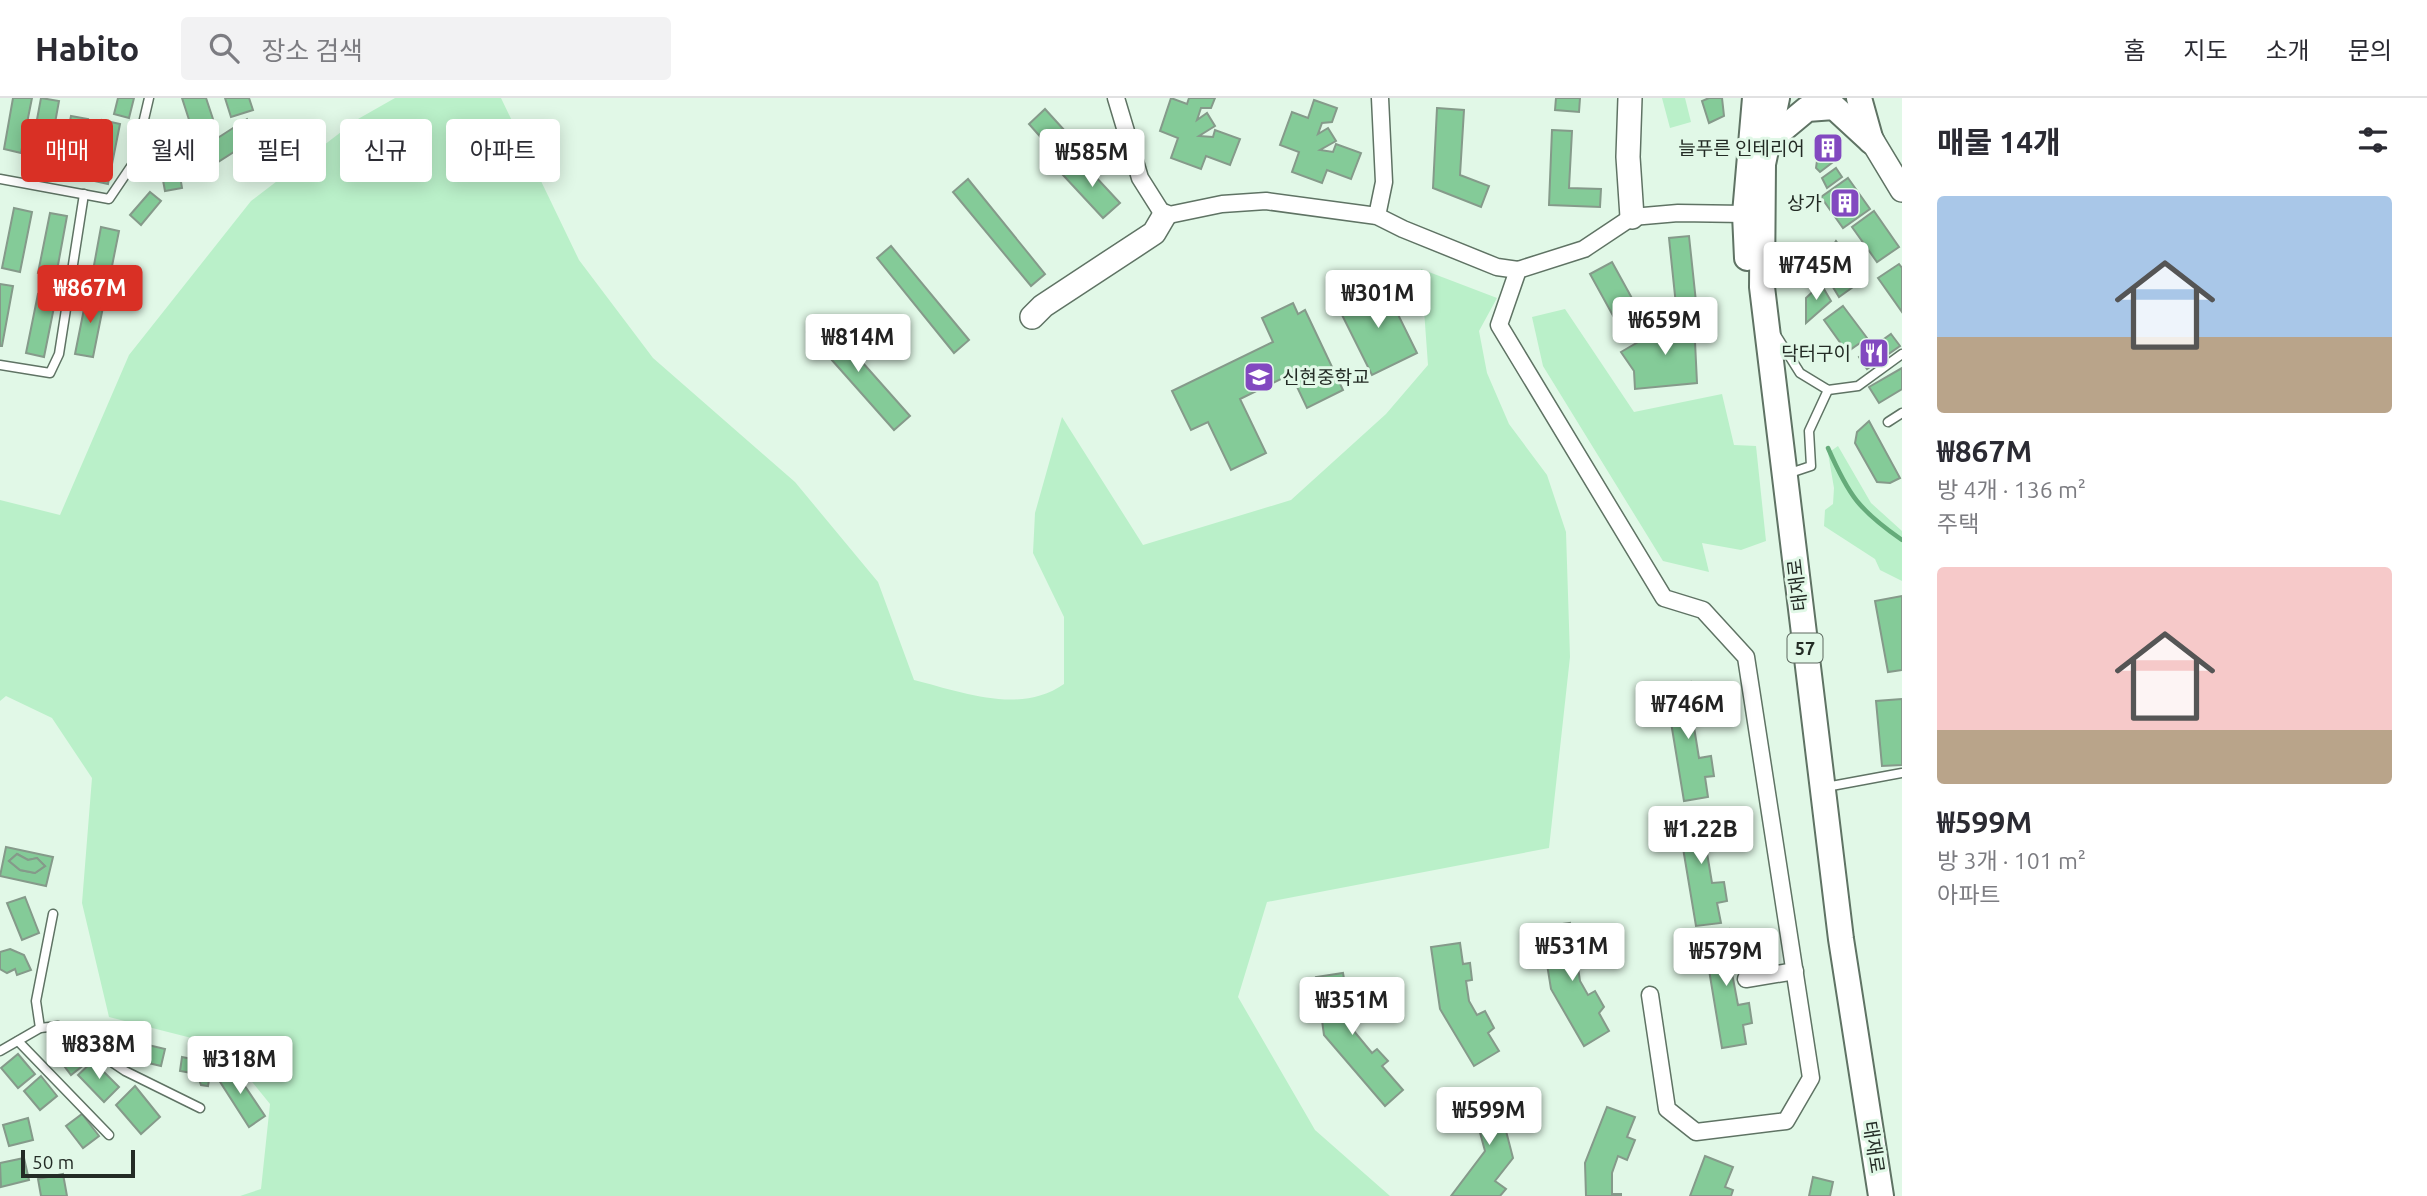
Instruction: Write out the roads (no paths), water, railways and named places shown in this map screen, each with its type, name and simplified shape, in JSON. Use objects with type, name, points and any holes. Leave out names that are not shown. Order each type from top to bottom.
[{"type":"main road","points":[[1755,98],[1758,149],[1745,214],[1748,283],[1761,318]]},
{"type":"main road","name":"태재로","points":[[1766,98],[1758,149],[1763,164],[1761,318],[1833,941],[1871,1196]]},
{"type":"main road","name":"태재로","points":[[1758,149],[1777,98]]},
{"type":"main road","points":[[1858,98],[1872,142]]},
{"type":"main road","points":[[1758,149],[1807,109],[1834,107],[1872,142]]},
{"type":"main road","name":"태재로","points":[[1761,318],[1784,475],[1842,939],[1881,1196]]},
{"type":"street","points":[[1116,98],[1140,178],[1164,216]]},
{"type":"street","points":[[1377,216],[1384,182],[1380,98]]},
{"type":"street","points":[[1630,98],[1628,157],[1632,217]]},
{"type":"street","points":[[1850,98],[1872,142],[1900,181]]},
{"type":"street","points":[[1032,317],[1043,306],[1154,233],[1164,216],[1222,204],[1266,201],[1377,216],[1497,267],[1518,270],[1584,249],[1632,217],[1745,214]]},
{"type":"street","points":[[1518,270],[1499,325],[1664,598],[1703,610],[1746,657],[1811,1078],[1786,1121],[1696,1132],[1667,1110],[1650,995]]},
{"type":"street","points":[[1746,979],[1795,971]]},
{"type":"lane","points":[[0,179],[109,199],[134,162],[149,98]]},
{"type":"lane","points":[[0,365],[50,373],[59,355],[84,194]]},
{"type":"lane","points":[[1761,318],[1800,373],[1828,390],[1858,386],[1902,354]]},
{"type":"lane","points":[[1784,475],[1811,467],[1809,430],[1828,390]]},
{"type":"lane","points":[[1888,422],[1902,413]]},
{"type":"lane","points":[[1822,788],[1902,773]]},
{"type":"lane","points":[[40,1028],[36,1001],[52,914]]},
{"type":"lane","points":[[0,1051],[40,1028],[58,1026],[125,1071],[200,1108]]},
{"type":"lane","points":[[18,1041],[109,1135]]},
{"type":"waterway","points":[[1828,448],[1842,478],[1857,501],[1875,520],[1902,540]]},
{"type":"place","name":"늘푸른 인테리어","points":[[1828,148]]},
{"type":"place","name":"상가","points":[[1845,203]]},
{"type":"place","name":"닥터구이","points":[[1874,353]]},
{"type":"place","name":"신현중학교","points":[[1259,377]]}]
